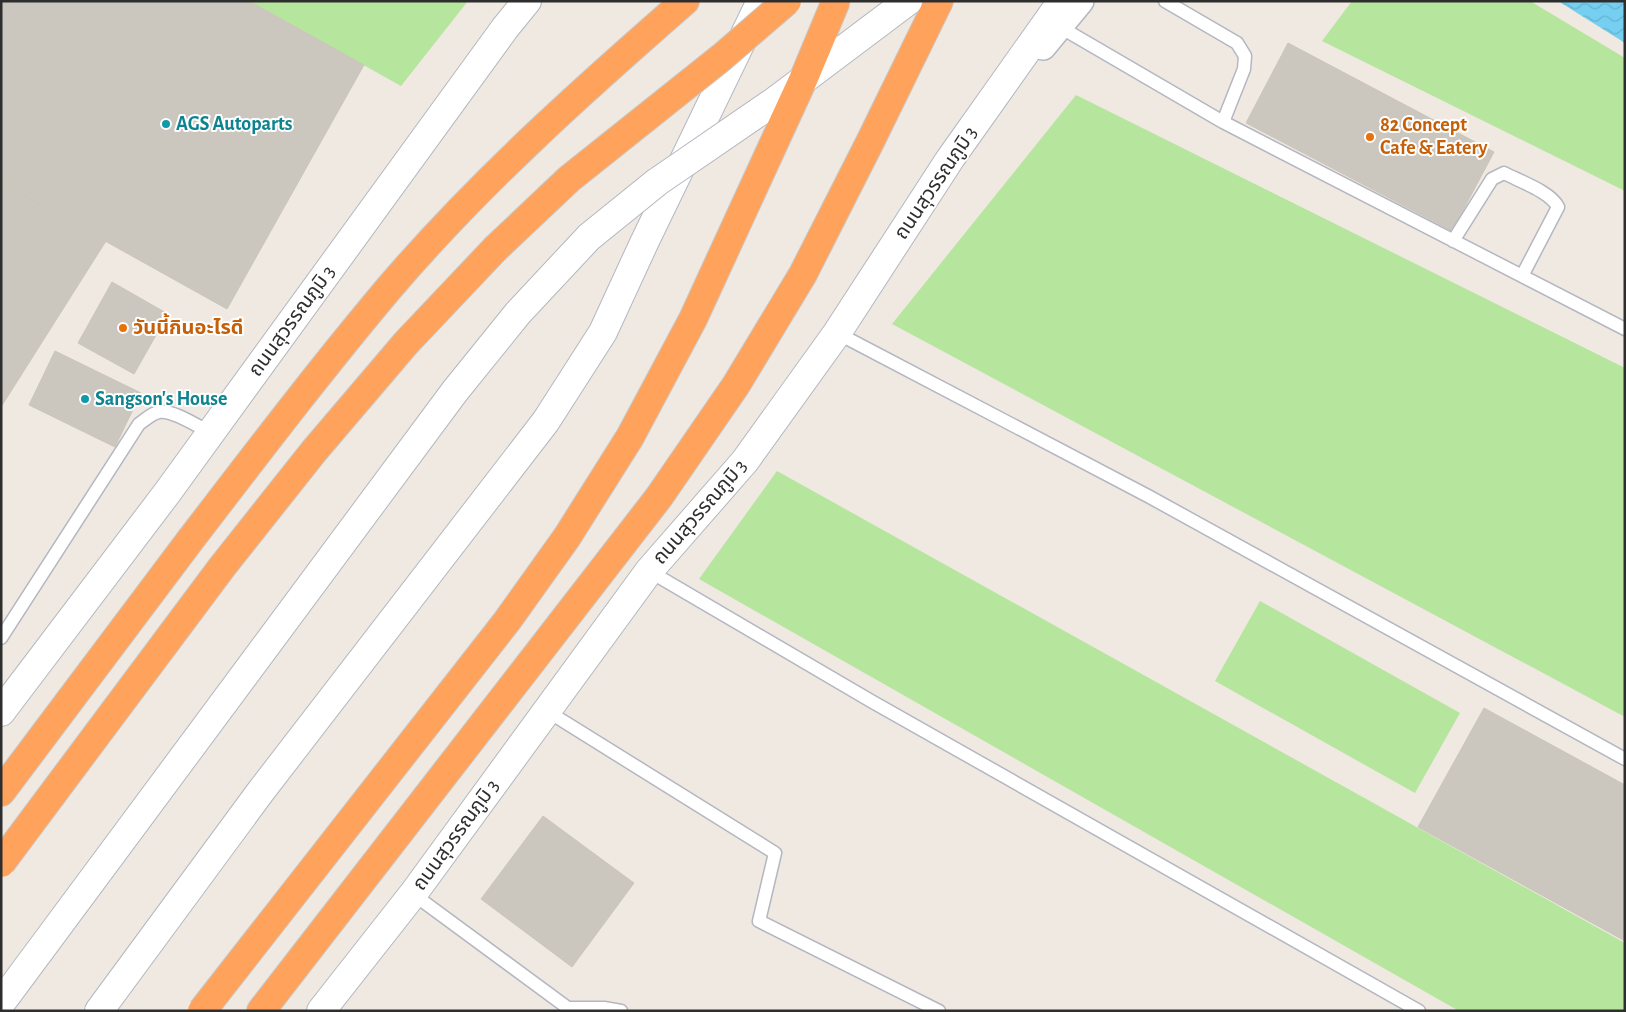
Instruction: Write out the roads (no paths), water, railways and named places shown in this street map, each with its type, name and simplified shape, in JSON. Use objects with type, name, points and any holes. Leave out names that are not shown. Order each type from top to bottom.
[{"type":"highway","points":[[1,792],[247,465],[391,286],[462,209],[534,137],[611,65],[685,1]]},
{"type":"highway","points":[[1,863],[222,567],[314,451],[406,343],[495,249],[570,179],[722,57],[787,1]]},
{"type":"highway","points":[[202,1011],[507,621],[567,537],[615,462],[693,319],[803,80],[836,1]]},
{"type":"highway","points":[[261,1011],[658,497],[736,385],[803,274],[939,1]]},
{"type":"main road","name":"ถนนสุวรรณภูมิ 3","points":[[1,712],[211,433],[505,28],[527,1]]},
{"type":"main road","points":[[99,1011],[261,791],[546,421],[604,332],[644,243],[761,1]]},
{"type":"main road","points":[[1,1003],[455,391],[518,313],[589,237],[657,182],[775,101],[908,1]]},
{"type":"main road","name":"ถนนสุวรรณภูมิ 3","points":[[320,1011],[413,894],[649,572],[745,461],[837,333],[950,159],[1061,14]]},
{"type":"street","points":[[505,28],[523,1]]},
{"type":"street","points":[[1061,14],[1081,1]]},
{"type":"lane","points":[[1165,1],[1237,43],[1244,56],[1244,69],[1223,122]]},
{"type":"lane","points":[[1061,14],[1223,122],[1625,329]]},
{"type":"lane","points":[[1452,241],[1492,179],[1497,176],[1504,174],[1548,195],[1558,206],[1522,276]]},
{"type":"lane","points":[[837,333],[1148,496],[1625,759]]},
{"type":"lane","points":[[1,638],[139,424],[154,413],[162,411],[172,413],[211,433]]},
{"type":"lane","points":[[649,572],[871,701],[1419,1011]]},
{"type":"lane","points":[[547,711],[775,853],[759,921],[940,1011]]},
{"type":"lane","points":[[413,894],[570,1009],[604,1008],[621,1011]]},
{"type":"water","points":[[1558,1],[1625,1],[1625,43]]},
{"type":"place","name":"AGS Autoparts","points":[[166,124]]},
{"type":"place","name":"82 Concept Cafe & Eatery","points":[[1370,137]]},
{"type":"place","name":"วันนี้กินอะไรดี","points":[[123,328]]},
{"type":"place","name":"Sangson's House","points":[[85,399]]}]
